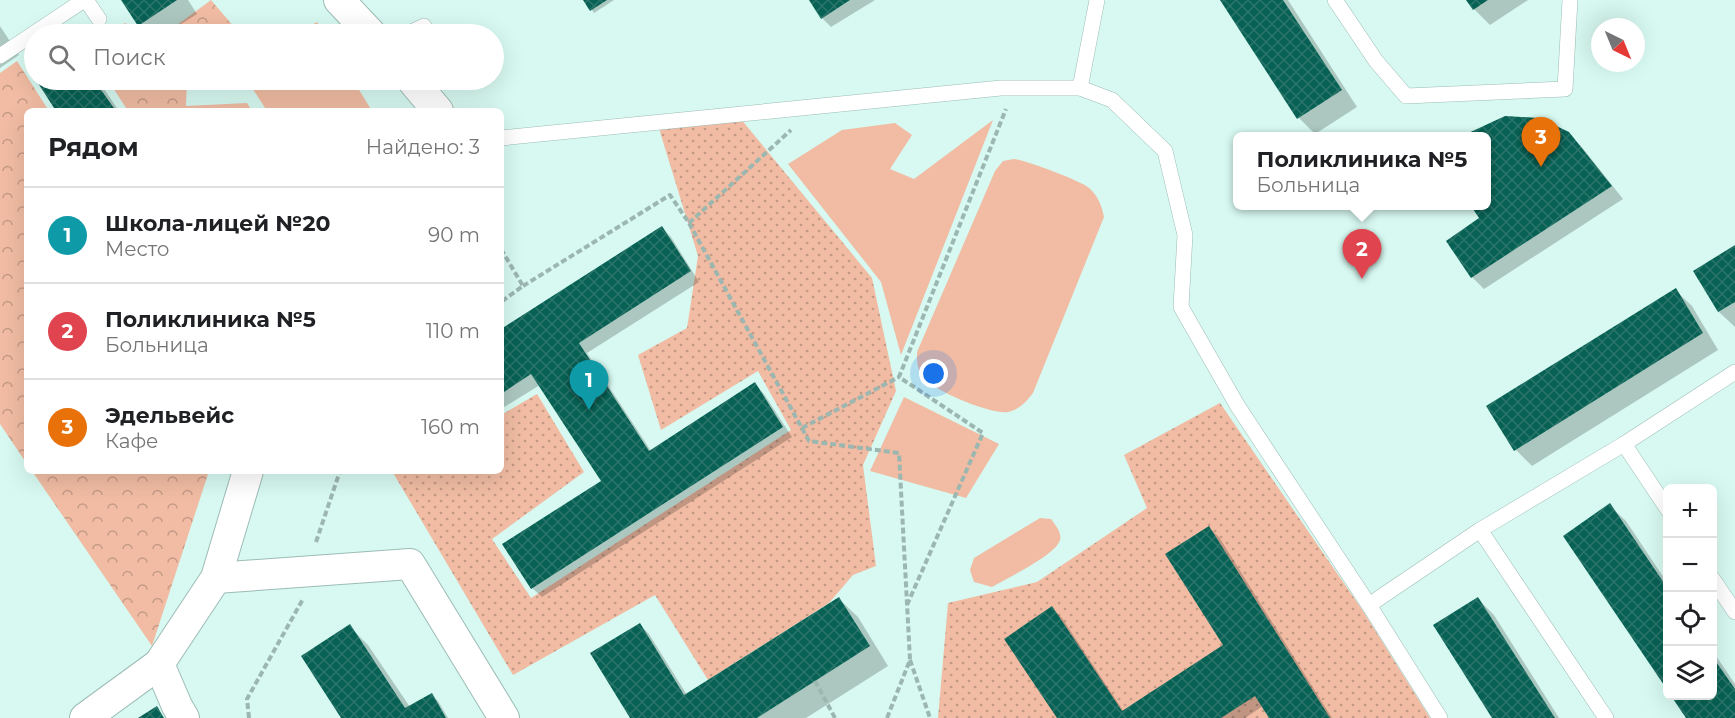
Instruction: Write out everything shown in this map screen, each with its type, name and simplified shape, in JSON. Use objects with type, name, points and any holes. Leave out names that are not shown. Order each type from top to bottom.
[{"type":"street","points":[[339,0],[362,24]]},
{"type":"street","points":[[420,90],[435,108]]},
{"type":"street","points":[[85,718],[159,664],[216,578],[247,474]]},
{"type":"street","points":[[216,578],[410,564],[504,718]]},
{"type":"street","points":[[159,664],[184,718]]},
{"type":"lane","points":[[49,24],[85,0],[99,19]]},
{"type":"lane","points":[[1080,88],[1097,0]]},
{"type":"lane","points":[[1335,0],[1376,62],[1406,96],[1565,88],[1570,0]]},
{"type":"lane","points":[[0,56],[24,40]]},
{"type":"lane","points":[[504,138],[1014,88],[1080,88],[1112,100],[1165,152],[1185,235],[1181,307],[1237,405],[1370,605],[1440,718]]},
{"type":"lane","points":[[1370,605],[1480,531],[1624,444],[1735,372]]},
{"type":"lane","points":[[1624,444],[1663,502]]},
{"type":"lane","points":[[1480,531],[1606,718]]},
{"type":"lane","points":[[1717,584],[1735,612]]},
{"type":"path","points":[[802,428],[898,377],[1014,88]]},
{"type":"path","points":[[689,223],[817,106]]},
{"type":"path","points":[[504,300],[670,195],[689,223],[809,441],[899,453],[910,660],[930,718]]},
{"type":"path","points":[[504,254],[523,286]]},
{"type":"path","points":[[898,377],[983,432],[907,606]]},
{"type":"path","points":[[887,718],[910,660]]},
{"type":"path","points":[[815,681],[835,718]]},
{"type":"green space","points":[[211,0],[231,24],[179,24]]},
{"type":"green space","points":[[17,61],[24,72],[24,90],[36,90],[47,108],[24,108],[24,460],[0,424],[0,73]]},
{"type":"green space","points":[[114,90],[187,90],[186,106],[247,103],[250,108],[126,108]]},
{"type":"green space","points":[[253,90],[359,90],[370,108],[265,108]]},
{"type":"green space","points":[[740,118],[872,278],[896,391],[863,465],[876,566],[853,575],[829,603],[708,680],[655,595],[513,675],[394,474],[504,474],[504,413],[537,394],[584,472],[492,539],[531,598],[791,430],[758,371],[661,430],[638,355],[687,328],[698,256],[657,122]]},
{"type":"green space","points":[[993,120],[901,355],[881,282],[788,164],[842,130],[895,123],[912,135],[890,169],[914,179]]},
{"type":"green space","points":[[1014,159],[1053,171],[1089,188],[1099,201],[1104,217],[1033,393],[1016,409],[1000,412],[964,401],[930,383],[919,369],[917,352],[995,171],[1003,161]]},
{"type":"green space","points":[[904,397],[999,444],[966,498],[870,471]]},
{"type":"green space","points":[[1220,403],[1363,611],[1430,718],[938,718],[948,603],[1037,582],[1147,508],[1124,455]]},
{"type":"green space","points":[[34,474],[208,474],[152,646]]},
{"type":"green space","points":[[1040,518],[1051,519],[1058,529],[1060,540],[1057,546],[1041,559],[992,587],[974,582],[970,570],[974,558]]},
{"type":"building","points":[[121,0],[177,0],[141,24],[137,24]]},
{"type":"building","points":[[583,0],[607,0],[590,11]]},
{"type":"building","points":[[809,0],[850,0],[821,19]]},
{"type":"building","points":[[1220,0],[1283,0],[1342,90],[1297,119]]},
{"type":"building","points":[[1466,0],[1488,0],[1473,10]]},
{"type":"building","points":[[42,90],[101,90],[114,108],[54,108]]},
{"type":"building","points":[[1505,116],[1539,118],[1569,132],[1612,186],[1471,278],[1446,241],[1479,218],[1474,210],[1491,210],[1491,132],[1471,132]]},
{"type":"building","points":[[662,226],[691,271],[579,343],[649,451],[755,382],[783,427],[531,589],[502,544],[601,481],[531,374],[504,392],[504,327]]},
{"type":"building","points":[[1735,245],[1735,302],[1718,312],[1693,271]]},
{"type":"building","points":[[1676,288],[1703,333],[1514,451],[1486,406]]},
{"type":"building","points":[[1610,503],[1663,582],[1663,684],[1563,536]]},
{"type":"building","points":[[1209,526],[1330,718],[1269,718],[1255,696],[1221,718],[1057,718],[1004,639],[1052,606],[1122,711],[1223,645],[1165,554]]},
{"type":"building","points":[[839,597],[870,646],[757,718],[630,718],[590,653],[640,623],[684,695]]},
{"type":"building","points":[[1478,597],[1555,718],[1492,718],[1433,625]]},
{"type":"building","points":[[350,624],[405,708],[432,693],[446,718],[341,718],[301,656]]},
{"type":"building","points":[[1717,663],[1735,689],[1735,718],[1686,718],[1674,700],[1717,700]]},
{"type":"building","points":[[157,706],[164,718],[138,718]]},
{"type":"place","name":"Эдельвейс","points":[[1541,167]]},
{"type":"place","name":"Поликлиника №5","points":[[1362,279]]},
{"type":"place","name":"Школа-лицей №20","points":[[589,410]]}]
